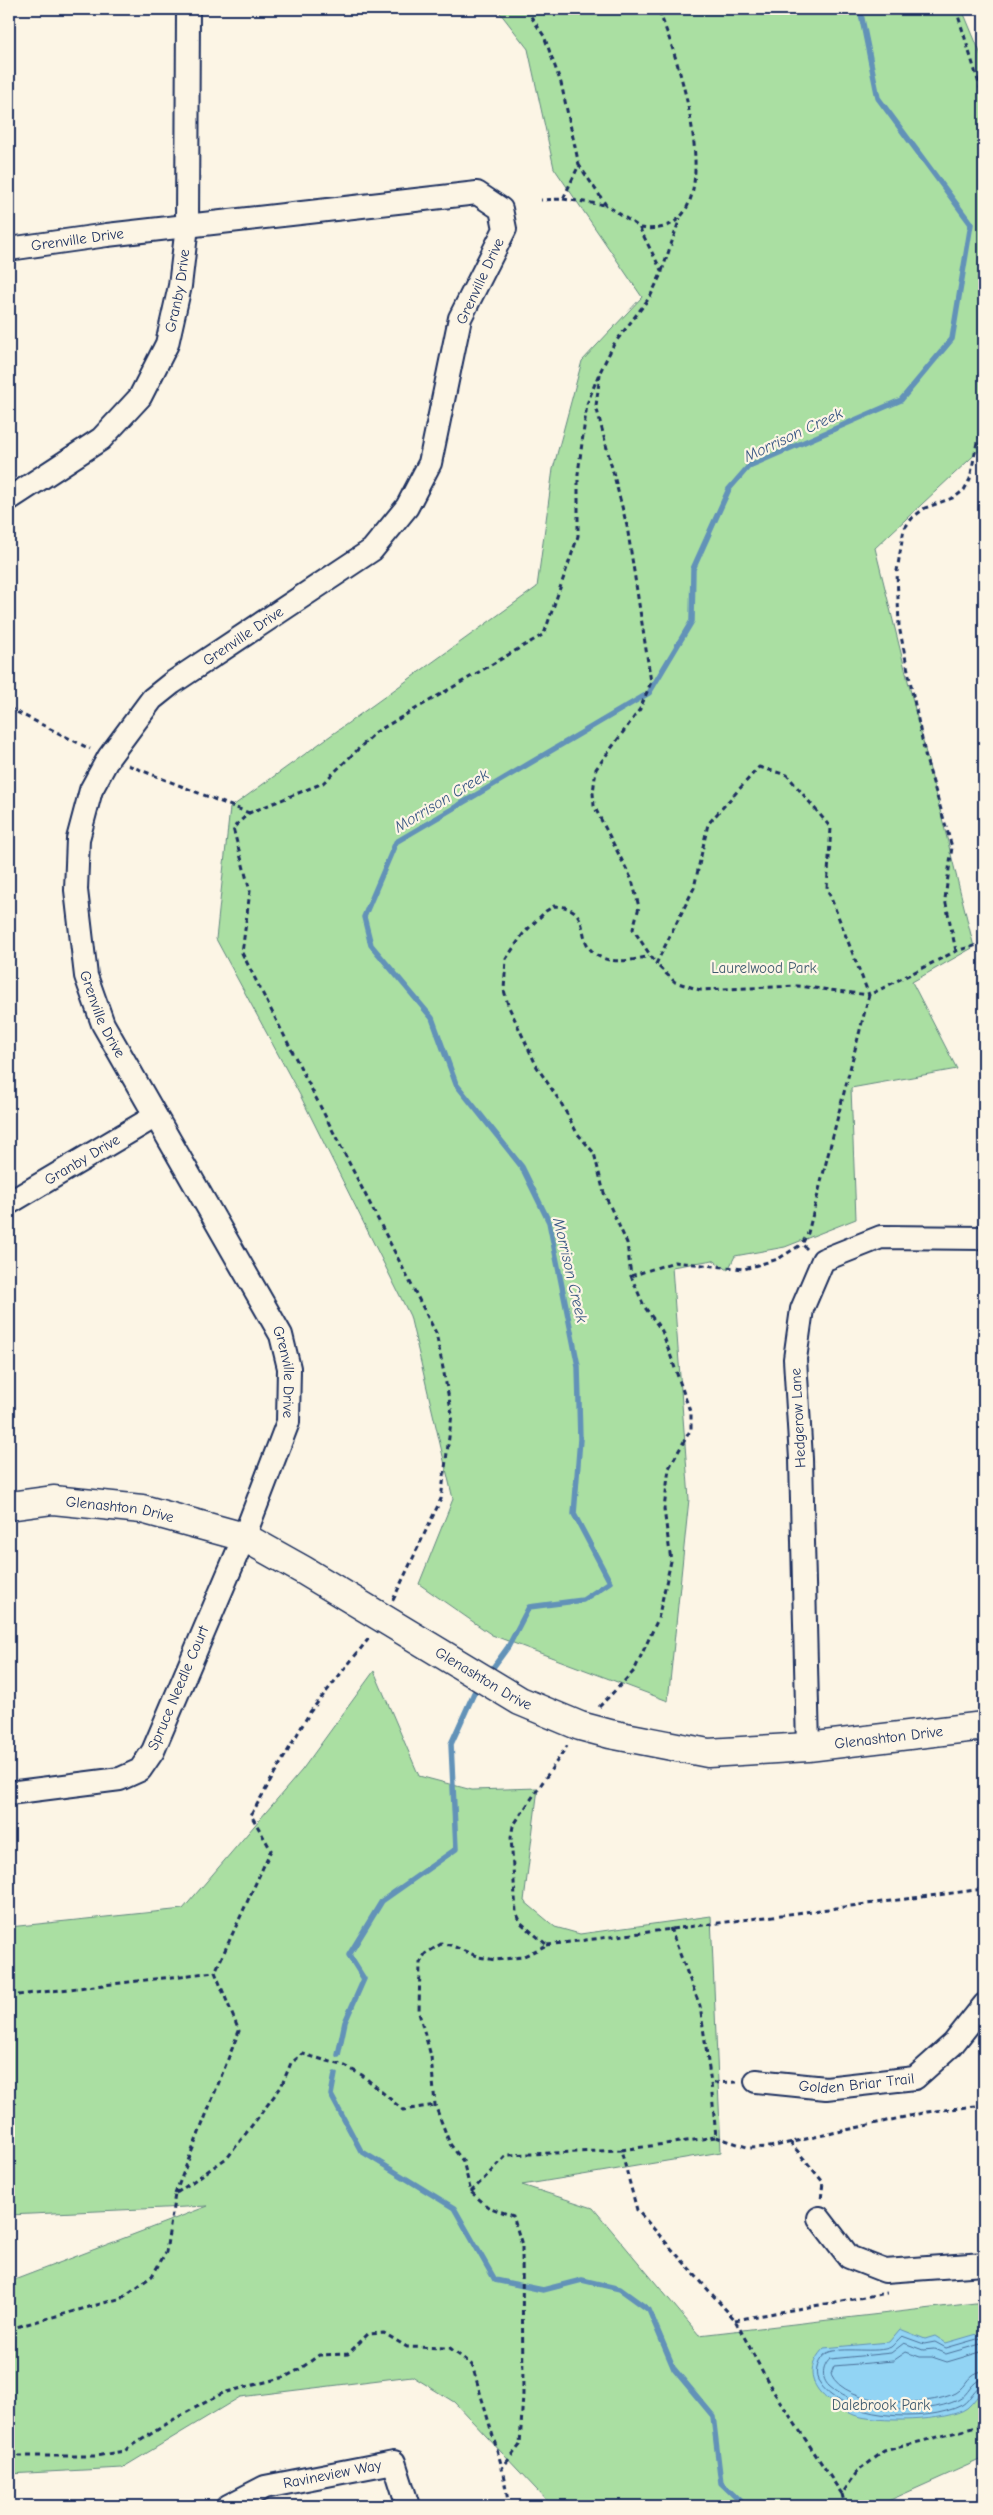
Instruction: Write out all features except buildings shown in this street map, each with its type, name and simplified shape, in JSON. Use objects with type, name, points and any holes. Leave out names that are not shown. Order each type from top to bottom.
[{"type":"street","name":"Granby Drive","points":[[9,499],[101,439],[140,397],[167,344],[180,286],[186,226],[188,9]]},
{"type":"street","name":"Grenville Drive","points":[[9,249],[186,226],[477,193],[501,209],[506,229],[460,318],[430,463],[407,507],[372,550],[172,683],[152,700],[109,757],[91,790],[78,839],[76,890],[86,976],[103,1024],[281,1335],[289,1368],[288,1422],[244,1537]]},
{"type":"street","name":"Granby Drive","points":[[9,1203],[154,1116]]},
{"type":"street","name":"Hedgerow Lane","points":[[808,1747],[801,1459],[795,1359],[802,1309],[823,1260],[881,1237],[984,1238]]},
{"type":"street","name":"Glenashton Drive","points":[[9,1506],[53,1500],[142,1509],[244,1537],[520,1701],[580,1726],[708,1753],[808,1747],[984,1726]]},
{"type":"street","name":"Spruce Needle Court","points":[[9,1794],[120,1779],[140,1770],[153,1751],[244,1537]]},
{"type":"street","name":"Golden Briar Trail","points":[[756,2081],[826,2088],[915,2078],[953,2044],[984,2004]]},
{"type":"street","points":[[819,2218],[849,2257],[885,2271],[984,2264]]},
{"type":"street","name":"Ravineview Way","points":[[228,2506],[264,2487],[394,2462],[408,2506]]},
{"type":"path","points":[[526,9],[544,36],[561,83],[579,165],[606,205],[639,228],[662,272]]},
{"type":"path","points":[[9,2329],[122,2298],[152,2276],[166,2252],[175,2194],[239,2031],[215,1972],[271,1850],[251,1815],[310,1712],[384,1619],[441,1499],[452,1414],[436,1333],[242,953],[250,891],[233,828],[249,812],[323,783],[376,732],[544,634],[578,536],[578,474],[587,404],[600,370],[614,344],[650,297],[662,272],[680,217],[691,199],[695,159],[690,112],[674,49],[658,9]]},
{"type":"path","points":[[956,9],[984,100]]},
{"type":"path","points":[[563,199],[579,165]]},
{"type":"path","points":[[541,200],[563,199],[606,205]]},
{"type":"path","points":[[639,228],[659,228],[680,217]]},
{"type":"path","points":[[600,370],[596,406],[627,526],[651,682],[640,709],[596,769],[593,793],[594,806],[632,880],[639,907],[633,929],[644,944],[649,956],[675,982],[700,990],[798,986],[869,995],[956,951],[984,943]]},
{"type":"path","points":[[956,951],[945,899],[952,847],[926,760],[899,626],[897,571],[904,529],[913,517],[925,508],[955,497],[964,490],[970,480],[977,442],[984,433]]},
{"type":"path","points":[[631,1276],[674,1262],[744,1269],[778,1259],[802,1244],[808,1233],[869,995],[827,888],[831,828],[787,775],[759,767],[708,824],[694,888],[656,964]]},
{"type":"path","points":[[224,803],[249,812]]},
{"type":"path","points":[[595,1711],[634,1671],[658,1619],[671,1561],[664,1509],[669,1468],[691,1429],[691,1414],[662,1331],[644,1306],[631,1276],[628,1243],[604,1193],[594,1153],[576,1132],[561,1103],[537,1067],[508,1005],[504,990],[504,974],[506,959],[523,934],[546,911],[554,906],[571,909],[579,916],[585,940],[597,956],[620,962],[649,956]]},
{"type":"path","points":[[802,1244],[810,1252]]},
{"type":"path","points":[[547,1945],[521,1923],[516,1912],[511,1837],[517,1818],[567,1746]]},
{"type":"path","points":[[502,2468],[520,2445],[523,2394],[522,2245],[513,2216],[488,2207],[471,2192],[463,2161],[450,2144],[435,2105],[431,2056],[419,2013],[420,1963],[425,1954],[441,1944],[450,1944],[479,1957],[509,1960],[534,1952],[547,1945],[984,1889]]},
{"type":"path","points":[[670,1928],[700,2006],[711,2083],[716,2137]]},
{"type":"path","points":[[9,1996],[215,1972]]},
{"type":"path","points":[[175,2194],[228,2156],[281,2088],[291,2064],[303,2054],[345,2066],[362,2075],[403,2110],[435,2105]]},
{"type":"path","points":[[711,2083],[756,2081]]},
{"type":"path","points":[[471,2192],[507,2155],[621,2150],[716,2137],[750,2148],[790,2142],[927,2112],[984,2105]]},
{"type":"path","points":[[790,2142],[823,2182],[819,2218]]},
{"type":"path","points":[[621,2150],[637,2210],[735,2320],[773,2391],[842,2494],[845,2506]]},
{"type":"path","points":[[735,2320],[887,2293],[885,2271]]},
{"type":"path","points":[[9,2456],[96,2456],[124,2451],[176,2418],[223,2393],[285,2377],[319,2355],[348,2354],[368,2334],[384,2332],[407,2347],[450,2348],[472,2365],[502,2468],[509,2506]]},
{"type":"path","points":[[842,2494],[857,2472],[884,2450],[984,2425]]},
{"type":"path","points":[[573,2506],[580,2503],[586,2506]]},
{"type":"green space","name":"Laurelwood Park","points":[[497,9],[962,9],[984,62],[984,446],[875,548],[974,947],[912,982],[957,1069],[851,1088],[856,1219],[785,1247],[735,1256],[728,1270],[713,1260],[672,1267],[689,1499],[668,1701],[492,1635],[419,1584],[453,1499],[410,1316],[300,1095],[216,939],[230,808],[537,587],[553,469],[582,361],[642,297],[554,168],[528,49]]},
{"type":"green space","name":"Dalebrook Park","points":[[374,1671],[419,1776],[472,1790],[538,1788],[524,1901],[555,1927],[580,1934],[711,1916],[721,2152],[522,2185],[593,2208],[699,2335],[984,2302],[984,2458],[877,2506],[552,2506],[454,2402],[412,2376],[240,2397],[122,2468],[9,2474],[9,2282],[208,2206],[9,2215],[9,1927],[183,1909],[302,1770]]},
{"type":"water","points":[[900,2329],[925,2339],[935,2336],[946,2343],[984,2332],[984,2388],[967,2408],[958,2413],[944,2416],[911,2420],[864,2418],[843,2410],[824,2396],[817,2388],[813,2379],[812,2369],[824,2348],[889,2342]]},
{"type":"waterway","name":"Morrison Creek","points":[[489,1673],[508,1647],[529,1607],[583,1600],[610,1582],[574,1514],[580,1439],[578,1366],[549,1222],[522,1167],[456,1084],[432,1018],[371,945],[364,917],[396,842],[649,693],[692,621],[693,569],[729,489],[749,466],[901,400],[952,339],[971,224],[878,98],[860,9]]},
{"type":"waterway","name":"Morrison Creek","points":[[338,2055],[345,2022],[364,1979],[349,1955],[382,1901],[456,1849],[451,1744],[474,1693],[480,1685]]},
{"type":"waterway","name":"Morrison Creek","points":[[335,2074],[331,2095],[361,2151],[454,2208],[495,2280],[543,2290],[582,2280],[620,2289],[649,2310],[674,2369],[713,2416],[721,2483],[745,2506]]}]
